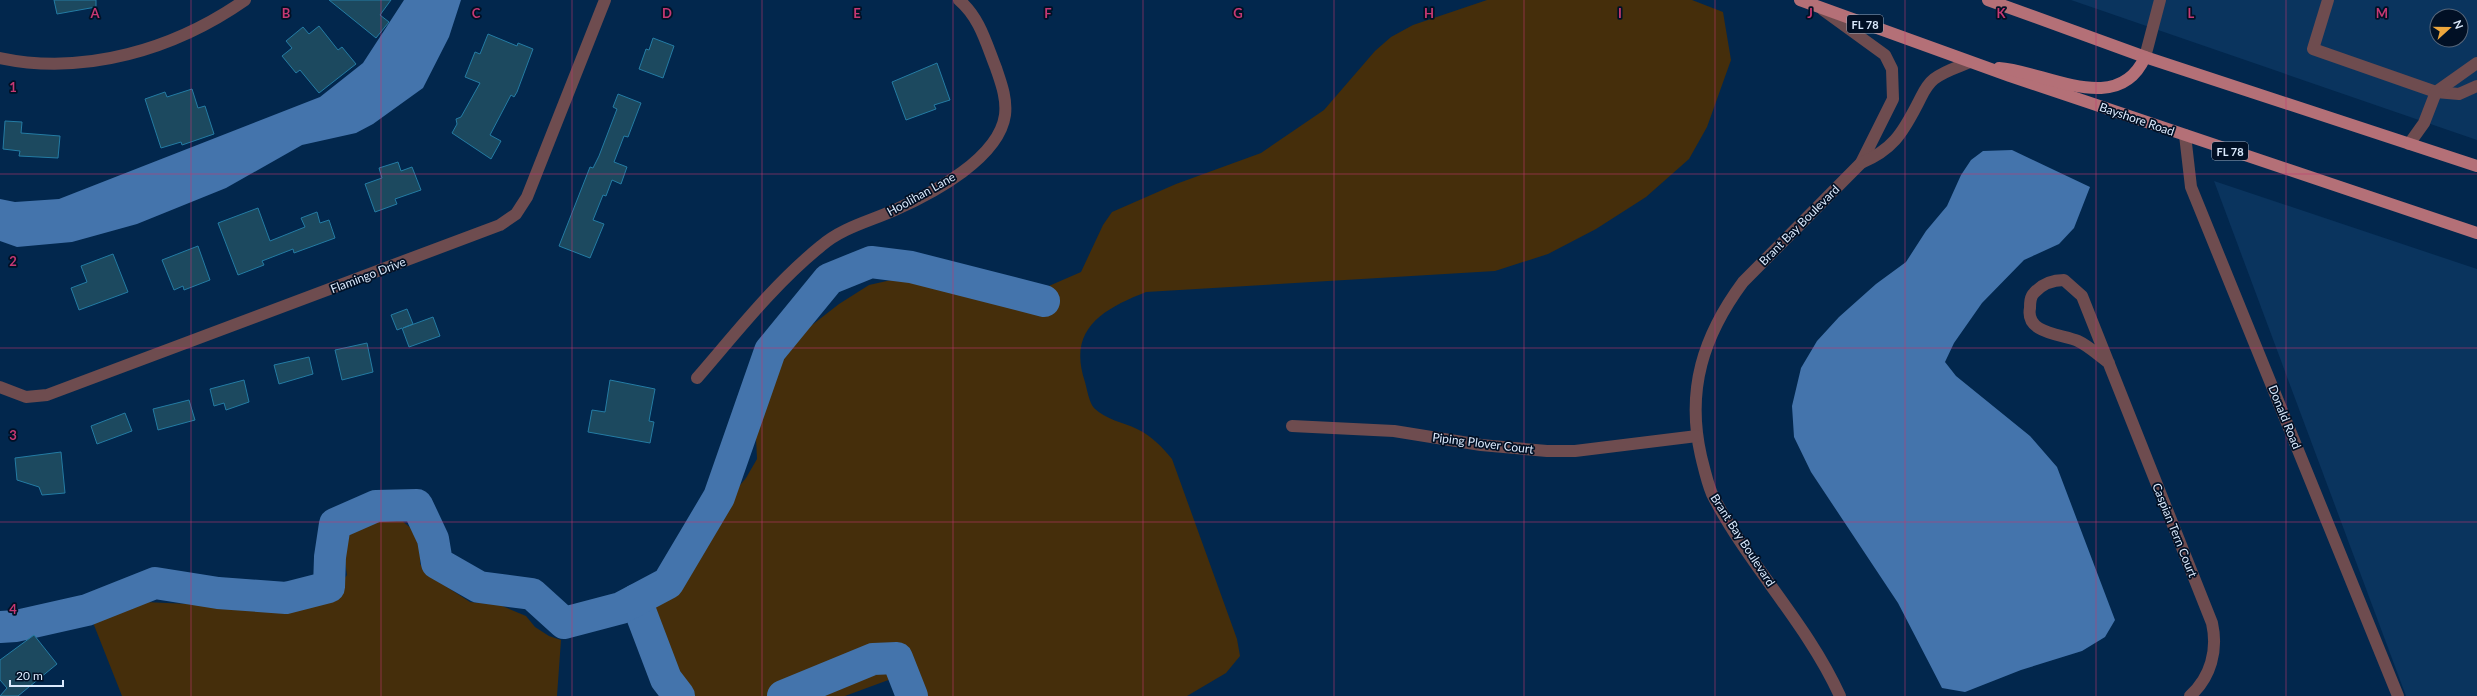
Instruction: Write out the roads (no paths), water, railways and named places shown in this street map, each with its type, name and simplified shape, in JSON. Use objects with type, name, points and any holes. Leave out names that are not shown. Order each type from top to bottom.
[{"type":"main road","name":"Bayshore Road","points":[[1800,0],[1984,67],[2477,233]]},
{"type":"main road","points":[[1988,0],[2145,57],[2477,166]]},
{"type":"main road","points":[[1984,67],[2018,69],[2072,86],[2096,89],[2116,85],[2131,78],[2139,70],[2145,57]]},
{"type":"street","points":[[0,58],[35,63],[77,63],[116,56],[174,40],[209,23],[245,0]]},
{"type":"street","name":"Flamingo Drive","points":[[0,387],[26,398],[48,395],[500,226],[516,214],[528,198],[605,0]]},
{"type":"street","name":"Hoolihan Lane","points":[[697,378],[770,294],[821,245],[840,233],[897,209],[950,180],[988,150],[999,132],[1005,115],[1004,92],[980,24],[969,8],[959,0]]},
{"type":"street","points":[[2145,57],[2160,0]]},
{"type":"street","points":[[2328,0],[2313,49],[2436,92],[2459,94],[2477,86]]},
{"type":"street","name":"Brant Bay Boulevard","points":[[1820,8],[1885,55],[1892,69],[1893,99],[1861,163],[1742,282],[1730,299],[1702,356],[1696,395],[1697,436],[1712,492],[1728,521],[1819,654],[1840,696]]},
{"type":"street","name":"Brant Bay Boulevard","points":[[1861,163],[1878,156],[1891,146],[1903,131],[1926,87],[1934,79],[1970,62]]},
{"type":"street","points":[[2409,144],[2424,123],[2436,92],[2477,63]]},
{"type":"street","name":"Donald Road","points":[[2185,135],[2191,187],[2398,696]]},
{"type":"street","name":"Caspian Tern Court","points":[[2109,363],[2078,342],[2040,330],[2033,321],[2029,311],[2032,295],[2042,285],[2055,280],[2064,280],[2082,296],[2109,363],[2212,623],[2215,652],[2211,666],[2196,691],[2190,696]]},
{"type":"street","name":"Piping Plover Court","points":[[1292,426],[1394,431],[1481,445],[1547,451],[1575,451],[1697,436]]},
{"type":"waterway","points":[[0,627],[16,626],[87,610],[155,583],[218,593],[286,598],[329,587],[330,557],[335,524],[376,506],[417,505],[433,539],[437,563],[479,587],[532,594],[564,623],[621,608],[668,583],[719,497],[770,351],[829,279],[871,262],[911,267],[1044,301]]},
{"type":"waterway","points":[[636,600],[666,679],[679,696]]},
{"type":"waterway","points":[[783,696],[873,659],[897,658],[912,696]]}]
